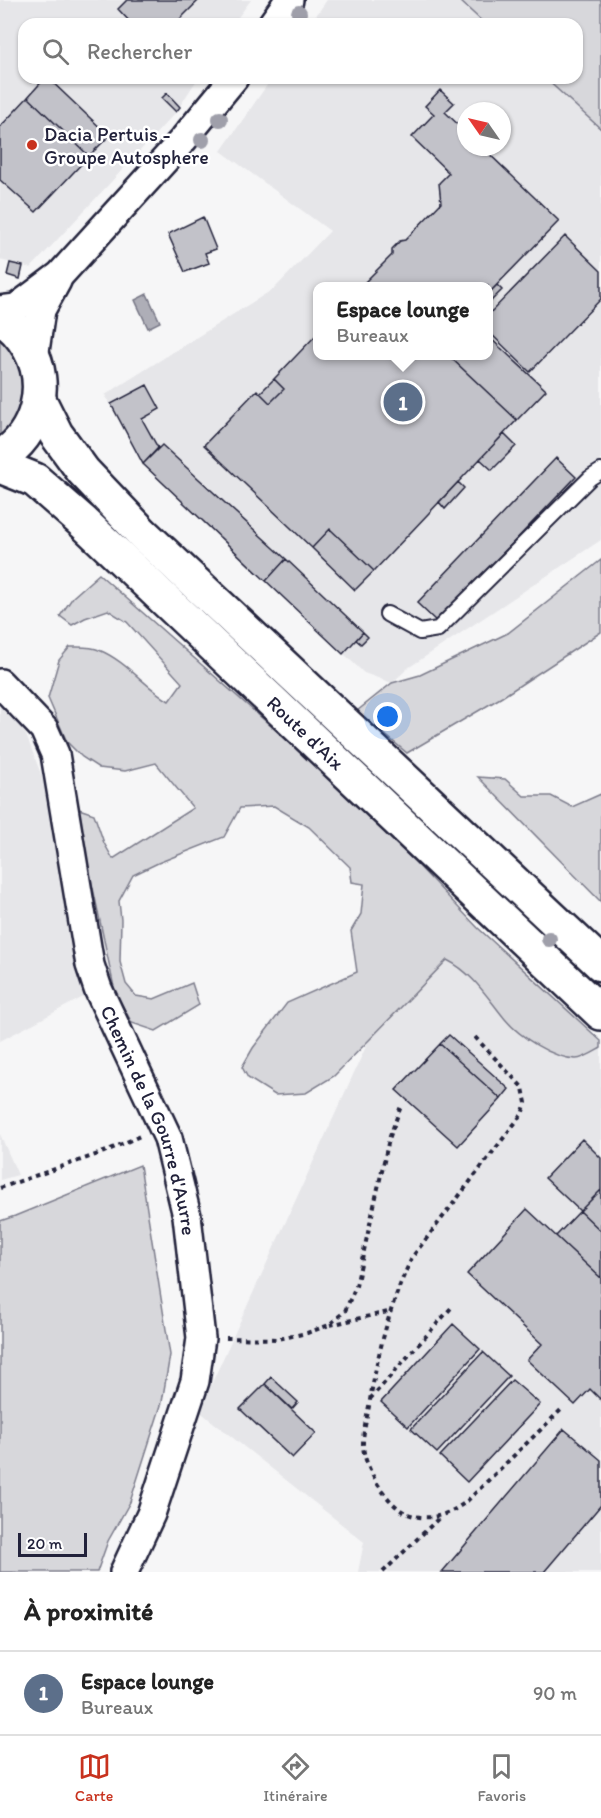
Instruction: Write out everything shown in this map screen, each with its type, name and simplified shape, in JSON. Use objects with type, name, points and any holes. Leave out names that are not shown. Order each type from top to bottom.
[{"type":"main road","points":[[0,318],[22,337],[34,357],[40,378],[39,400],[33,419],[23,437],[0,457]]},
{"type":"main road","name":"Route d'Aix","points":[[39,400],[56,434],[83,471],[142,533],[601,964]]},
{"type":"main road","name":"Route d'Aix","points":[[0,466],[35,480],[84,523],[601,1012]]},
{"type":"street","points":[[276,18],[288,0]]},
{"type":"street","points":[[0,310],[16,308],[60,275],[182,141],[229,84]]},
{"type":"street","points":[[34,357],[41,310],[60,275]]},
{"type":"street","name":"Chemin de la Gourre d'Aurre","points":[[0,683],[44,729],[55,754],[90,965],[98,989],[168,1138],[188,1216],[201,1338],[195,1381],[151,1514],[124,1572]]},
{"type":"lane","points":[[387,614],[420,632],[438,629],[590,478],[601,471]]},
{"type":"path","points":[[475,1037],[523,1088],[526,1103],[522,1114],[413,1256],[400,1282],[370,1400],[362,1444],[365,1461],[385,1495],[403,1512],[420,1519],[442,1515],[456,1510],[467,1501],[563,1408]]},
{"type":"path","points":[[329,1325],[345,1311],[356,1286],[389,1139],[401,1106]]},
{"type":"path","points":[[0,1188],[129,1141],[145,1134],[159,1120]]},
{"type":"path","points":[[370,1400],[451,1308]]},
{"type":"path","points":[[201,1338],[278,1339],[392,1311]]},
{"type":"path","points":[[383,1572],[442,1515]]},
{"type":"shaded area","points":[[0,0],[251,0],[238,18],[18,18],[18,84],[194,84],[176,112],[31,268],[0,260]]},
{"type":"shaded area","points":[[327,0],[459,0],[478,18],[314,18]]},
{"type":"shaded area","points":[[459,0],[601,0],[601,129],[552,84],[583,84],[583,18],[478,18]]},
{"type":"shaded area","points":[[268,84],[552,84],[601,129],[601,540],[408,668],[392,683],[364,673],[143,464],[105,395],[275,288],[330,231],[221,151]]},
{"type":"shaded area","points":[[147,294],[160,322],[148,328],[135,300]]},
{"type":"shaded area","points":[[0,338],[18,362],[24,388],[23,402],[18,415],[11,427],[0,438]]},
{"type":"shaded area","points":[[601,560],[601,632],[502,697],[407,753],[357,711],[392,683],[420,675],[508,633]]},
{"type":"shaded area","points":[[99,574],[315,765],[415,862],[478,928],[601,1041],[601,1048],[576,1059],[547,1051],[511,1026],[479,986],[447,960],[334,1076],[306,1093],[275,1095],[248,1078],[242,1067],[253,1048],[287,1003],[357,972],[351,931],[361,914],[364,884],[352,882],[350,867],[309,827],[274,806],[240,808],[224,837],[133,875],[119,901],[120,962],[126,984],[136,996],[154,999],[192,983],[199,1005],[156,1031],[132,1023],[115,992],[76,808],[94,814],[104,843],[113,859],[193,808],[156,763],[125,771],[99,768],[82,757],[67,742],[48,698],[59,660],[70,647],[92,648],[109,655],[169,701],[182,683],[127,622],[108,610],[72,625],[60,616],[73,597]]},
{"type":"shaded area","points":[[0,697],[26,735],[46,787],[71,925],[89,994],[0,1041]]},
{"type":"shaded area","points":[[478,777],[505,779],[524,796],[551,796],[572,807],[601,794],[601,902]]},
{"type":"shaded area","points":[[478,928],[601,1041],[601,1572],[358,1572],[364,1542],[199,1411],[369,1040]]},
{"type":"shaded area","points":[[0,1134],[18,1175],[0,1180]]},
{"type":"shaded area","points":[[140,1165],[170,1355],[162,1402],[130,1502],[108,1541],[97,1572],[0,1572],[0,1221]]},
{"type":"building","points":[[127,0],[199,0],[181,18],[126,18],[118,9]]},
{"type":"building","points":[[40,84],[54,84],[109,136],[89,156],[28,97]]},
{"type":"building","points":[[440,90],[454,103],[445,112],[457,123],[457,156],[491,156],[559,221],[493,289],[493,282],[365,282],[392,255],[392,249],[400,241],[405,240],[441,203],[439,183],[449,173],[412,137],[434,114],[425,106]]},
{"type":"building","points":[[167,93],[180,107],[176,112],[162,98]]},
{"type":"building","points":[[28,97],[89,156],[36,212],[0,180],[0,127]]},
{"type":"building","points":[[203,217],[216,249],[205,253],[209,263],[185,272],[168,234]]},
{"type":"building","points":[[565,236],[601,271],[601,299],[530,372],[493,336],[493,310]]},
{"type":"building","points":[[10,263],[23,266],[20,279],[7,275]]},
{"type":"building","points":[[497,285],[502,290],[493,299],[493,289]]},
{"type":"building","points":[[313,338],[313,360],[453,360],[517,420],[374,571],[330,529],[312,548],[204,445],[257,390],[270,403],[284,389],[274,379]]},
{"type":"building","points":[[493,341],[546,390],[517,420],[453,360],[493,360]]},
{"type":"building","points":[[274,379],[284,389],[270,403],[260,393]]},
{"type":"building","points":[[147,385],[160,409],[142,419],[158,448],[143,464],[111,404]]},
{"type":"building","points":[[504,434],[516,446],[492,470],[480,459]]},
{"type":"building","points":[[162,445],[286,559],[266,581],[143,464]]},
{"type":"building","points":[[556,458],[576,477],[437,622],[417,603]]},
{"type":"building","points":[[458,482],[464,488],[445,509],[439,502]]},
{"type":"building","points":[[330,529],[374,571],[355,590],[312,548]]},
{"type":"building","points":[[286,559],[363,632],[343,654],[266,581]]},
{"type":"building","points":[[363,632],[368,637],[361,644],[356,640]]},
{"type":"building","points":[[449,1035],[509,1089],[501,1099],[440,1044]]},
{"type":"building","points":[[440,1044],[501,1099],[458,1146],[396,1090]]},
{"type":"building","points":[[582,1139],[601,1158],[601,1190],[580,1211],[545,1178]]},
{"type":"building","points":[[601,1190],[601,1231],[580,1211]]},
{"type":"building","points":[[527,1209],[601,1278],[601,1400],[590,1389],[575,1405],[527,1360],[542,1344],[467,1274]]},
{"type":"building","points":[[580,1211],[601,1231],[601,1278],[556,1236]]},
{"type":"building","points":[[453,1324],[480,1349],[408,1427],[381,1402]]},
{"type":"building","points":[[483,1352],[509,1376],[437,1453],[411,1429]]},
{"type":"building","points":[[271,1377],[298,1402],[292,1409],[265,1384]]},
{"type":"building","points":[[512,1380],[540,1404],[467,1482],[440,1456]]},
{"type":"building","points":[[265,1384],[316,1433],[292,1458],[240,1409]]},
{"type":"building","points":[[564,1429],[601,1460],[601,1505],[544,1572],[442,1572]]},
{"type":"place","name":"Dacia Pertuis - Groupe Autosphere","points":[[32,145]]},
{"type":"place","name":"Espace lounge","points":[[403,402]]}]
